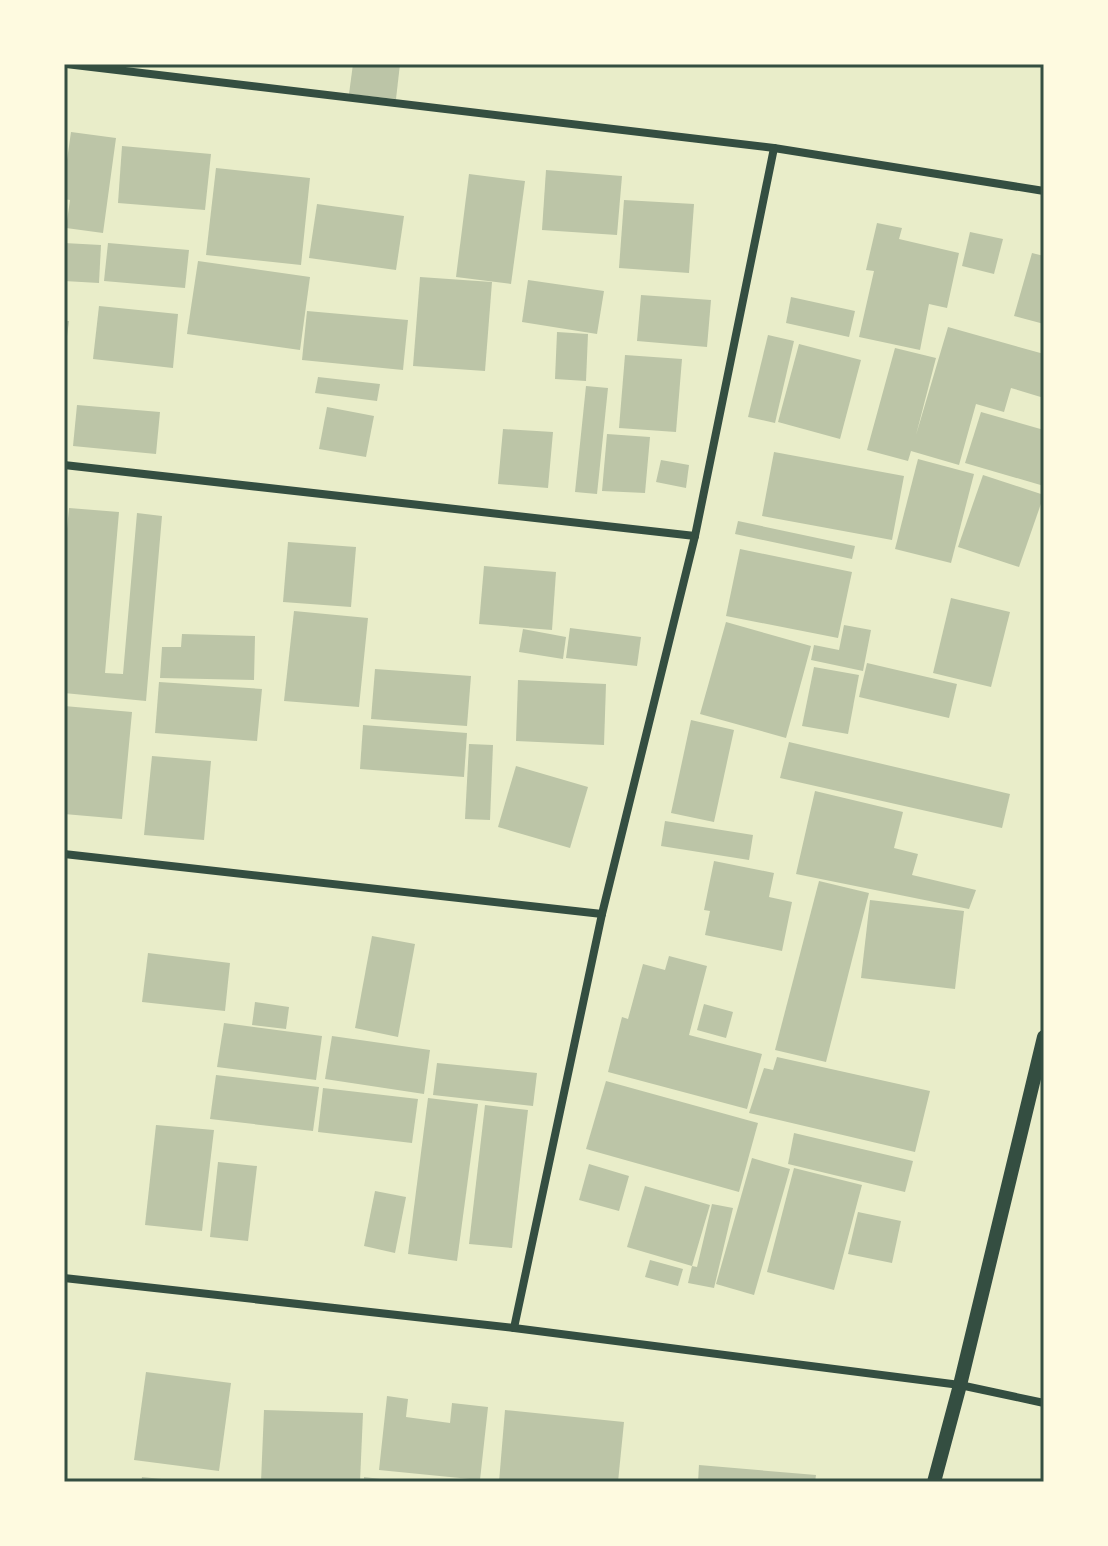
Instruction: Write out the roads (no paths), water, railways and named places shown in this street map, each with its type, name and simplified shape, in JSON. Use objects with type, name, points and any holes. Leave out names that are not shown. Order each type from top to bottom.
[{"type":"street","points":[[66,64],[774,148],[1044,191]]},
{"type":"street","points":[[514,1328],[602,914],[695,536],[774,148]]},
{"type":"street","points":[[64,465],[695,536]]},
{"type":"street","points":[[64,854],[602,914]]},
{"type":"street","points":[[934,1482],[1044,1037]]},
{"type":"street","points":[[64,1278],[514,1328],[960,1385],[1044,1403]]}]
